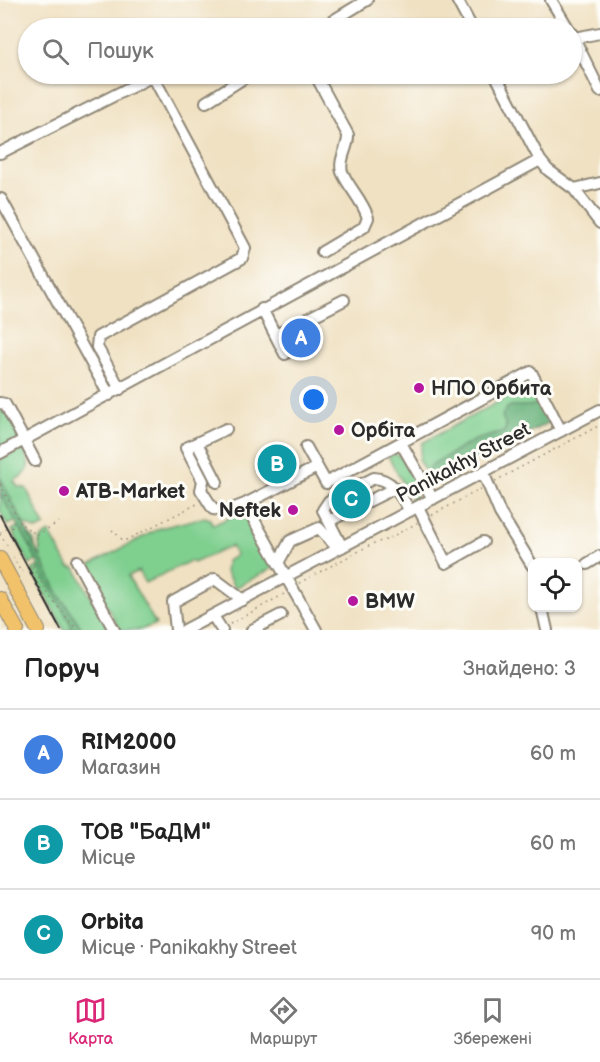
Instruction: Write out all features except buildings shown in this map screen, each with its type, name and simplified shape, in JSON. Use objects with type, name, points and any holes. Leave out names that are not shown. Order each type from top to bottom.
[{"type":"main road","points":[[6,558],[38,630]]},
{"type":"main road","points":[[0,599],[17,630]]},
{"type":"street","points":[[337,18],[367,0]]},
{"type":"street","points":[[457,0],[467,18]]},
{"type":"street","points":[[551,0],[562,18]]},
{"type":"street","points":[[582,34],[600,33]]},
{"type":"street","points":[[582,56],[600,91]]},
{"type":"street","points":[[0,153],[136,84]]},
{"type":"street","points":[[120,389],[97,347],[98,337],[242,258],[245,248],[224,204],[156,84]]},
{"type":"street","points":[[206,102],[234,84]]},
{"type":"street","points":[[320,84],[348,135],[349,143],[342,160],[342,170],[368,218],[364,227],[322,252]]},
{"type":"street","points":[[500,84],[540,160],[574,189],[600,223]]},
{"type":"street","points":[[0,453],[262,309],[465,203],[540,160]]},
{"type":"street","points":[[574,189],[600,183]]},
{"type":"street","points":[[1,199],[109,395]]},
{"type":"street","points":[[276,335],[344,300]]},
{"type":"street","points":[[262,309],[285,354]]},
{"type":"street","points":[[306,447],[326,483],[531,372],[561,431]]},
{"type":"street","points":[[0,403],[5,404],[25,438],[35,461]]},
{"type":"street","name":"Panikakhy Street","points":[[185,630],[600,410]]},
{"type":"street","points":[[226,429],[186,448],[203,481],[201,489],[206,500],[220,512],[235,510],[317,467]]},
{"type":"street","points":[[197,443],[218,483]]},
{"type":"street","points":[[401,443],[433,499]]},
{"type":"street","points":[[483,472],[500,513],[528,559]]},
{"type":"street","points":[[340,548],[323,506],[374,478],[382,478],[395,488],[424,520],[446,563],[483,542]]},
{"type":"street","points":[[329,521],[395,488]]},
{"type":"street","points":[[245,504],[316,630]]},
{"type":"street","points":[[278,563],[290,541],[319,528],[340,548]]},
{"type":"street","points":[[587,564],[600,556]]},
{"type":"street","points":[[77,561],[114,630]]},
{"type":"street","points":[[176,630],[173,602],[215,579],[243,600]]},
{"type":"street","points":[[543,612],[547,630]]},
{"type":"street","points":[[252,630],[281,615]]},
{"type":"street","points":[[213,616],[221,629]]},
{"type":"path","points":[[292,338],[296,343]]},
{"type":"path","points":[[221,629],[375,542],[384,541],[600,425]]},
{"type":"path","points":[[0,484],[21,524],[37,535]]},
{"type":"path","points":[[112,530],[124,541],[206,500]]},
{"type":"path","points":[[37,535],[63,520]]},
{"type":"path","points":[[8,547],[0,533],[21,524]]},
{"type":"path","points":[[6,558],[21,572],[39,562],[37,535]]},
{"type":"path","points":[[32,566],[50,597],[77,630]]},
{"type":"green space","points":[[520,390],[527,390],[536,395],[552,421],[431,481],[419,461],[422,443]]},
{"type":"green space","points":[[0,402],[21,438],[0,449]]},
{"type":"green space","points":[[542,402],[552,421],[431,481],[428,477],[429,468],[434,463],[475,440],[504,432],[506,426],[502,416],[508,407]]},
{"type":"green space","points":[[23,450],[26,456],[28,468],[14,481],[18,487],[26,488],[45,526],[37,530],[18,521],[7,525],[0,511],[0,460]]},
{"type":"green space","points":[[395,454],[405,461],[416,482],[416,495],[412,500],[388,456]]},
{"type":"green space","points":[[0,477],[58,593],[83,630],[73,630],[44,578],[31,548],[1,495]]},
{"type":"green space","points":[[235,515],[247,519],[273,568],[235,588],[225,571],[227,561],[236,555],[231,546],[194,563],[190,561],[145,583],[139,571],[128,576],[156,624],[140,630],[120,630],[86,567],[160,528],[205,517],[210,519],[213,525]]},
{"type":"green space","points":[[20,526],[34,539],[37,560],[30,565],[12,530]]},
{"type":"green space","points":[[49,532],[69,567],[75,568],[109,630],[64,630],[32,570],[41,565],[39,541]]},
{"type":"railway","points":[[0,515],[61,630]]},
{"type":"place","name":"RIM2000","points":[[301,338]]},
{"type":"place","name":"НПО Орбита","points":[[419,388]]},
{"type":"place","name":"Орбіта","points":[[339,430]]},
{"type":"place","name":"ТОВ \"БаДМ\"","points":[[277,464]]},
{"type":"place","name":"ATB-Market","points":[[64,491]]},
{"type":"place","name":"Orbita","points":[[351,499]]},
{"type":"place","name":"Neftek","points":[[293,510]]},
{"type":"place","name":"BMW","points":[[353,601]]}]
